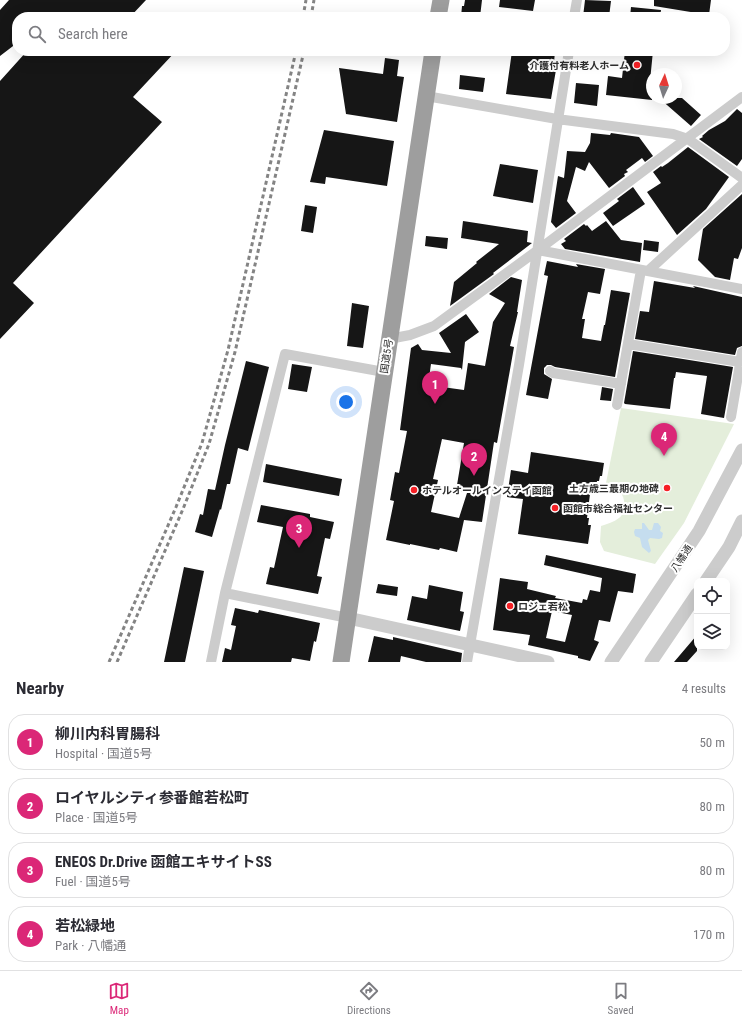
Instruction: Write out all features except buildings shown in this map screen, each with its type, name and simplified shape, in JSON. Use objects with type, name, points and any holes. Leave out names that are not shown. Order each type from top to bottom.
[{"type":"highway","points":[[439,12],[441,0]]},
{"type":"highway","name":"国道5号","points":[[341,662],[432,56]]},
{"type":"street","points":[[575,12],[577,0]]},
{"type":"street","points":[[467,662],[538,250],[557,119],[568,56]]},
{"type":"street","points":[[426,96],[557,119],[673,134],[688,139],[742,178]]},
{"type":"street","points":[[389,339],[410,335],[434,326],[688,139],[742,97]]},
{"type":"street","points":[[618,405],[628,344],[645,270],[742,185]]},
{"type":"street","points":[[538,250],[742,289]]},
{"type":"street","points":[[628,344],[740,362]]},
{"type":"street","points":[[731,417],[742,352]]},
{"type":"street","points":[[211,662],[225,593],[285,354],[384,372]]},
{"type":"street","points":[[550,371],[553,373],[621,384]]},
{"type":"street","name":"八幡通","points":[[611,662],[699,532],[742,450]]},
{"type":"street","points":[[708,578],[728,547],[742,521]]},
{"type":"street","points":[[225,593],[470,644],[548,662]]},
{"type":"street","points":[[651,662],[694,598]]},
{"type":"green space","points":[[621,408],[734,424],[684,523],[655,564],[604,551],[600,542],[601,526],[613,522],[619,518],[624,509],[624,502],[620,492],[615,489],[605,488]]},
{"type":"water","points":[[642,523],[644,523],[649,530],[652,530],[654,523],[658,523],[661,527],[660,531],[663,533],[662,538],[650,538],[648,540],[651,551],[649,553],[642,547],[640,538],[635,536],[634,532],[635,529],[642,529]]},
{"type":"railway","points":[[304,12],[306,0]]},
{"type":"railway","points":[[312,12],[314,0]]},
{"type":"railway","points":[[109,662],[202,443],[228,350],[295,56]]},
{"type":"railway","points":[[117,662],[183,509],[209,444],[235,352],[303,56]]},
{"type":"place","name":"介護付有料老人ホーム","points":[[637,65]]},
{"type":"place","name":"柳川内科胃腸科","points":[[435,404]]},
{"type":"place","name":"若松緑地","points":[[664,456]]},
{"type":"place","name":"ロイヤルシティ参番館若松町","points":[[474,476]]},
{"type":"place","name":"土方歳三最期の地碑","points":[[667,488]]},
{"type":"place","name":"ホテルオールインステイ函館","points":[[414,490]]},
{"type":"place","name":"函館市総合福祉センター","points":[[555,508]]},
{"type":"place","name":"ENEOS Dr.Drive 函館エキサイトSS","points":[[299,548]]},
{"type":"place","name":"ロジェ若松","points":[[510,606]]}]
